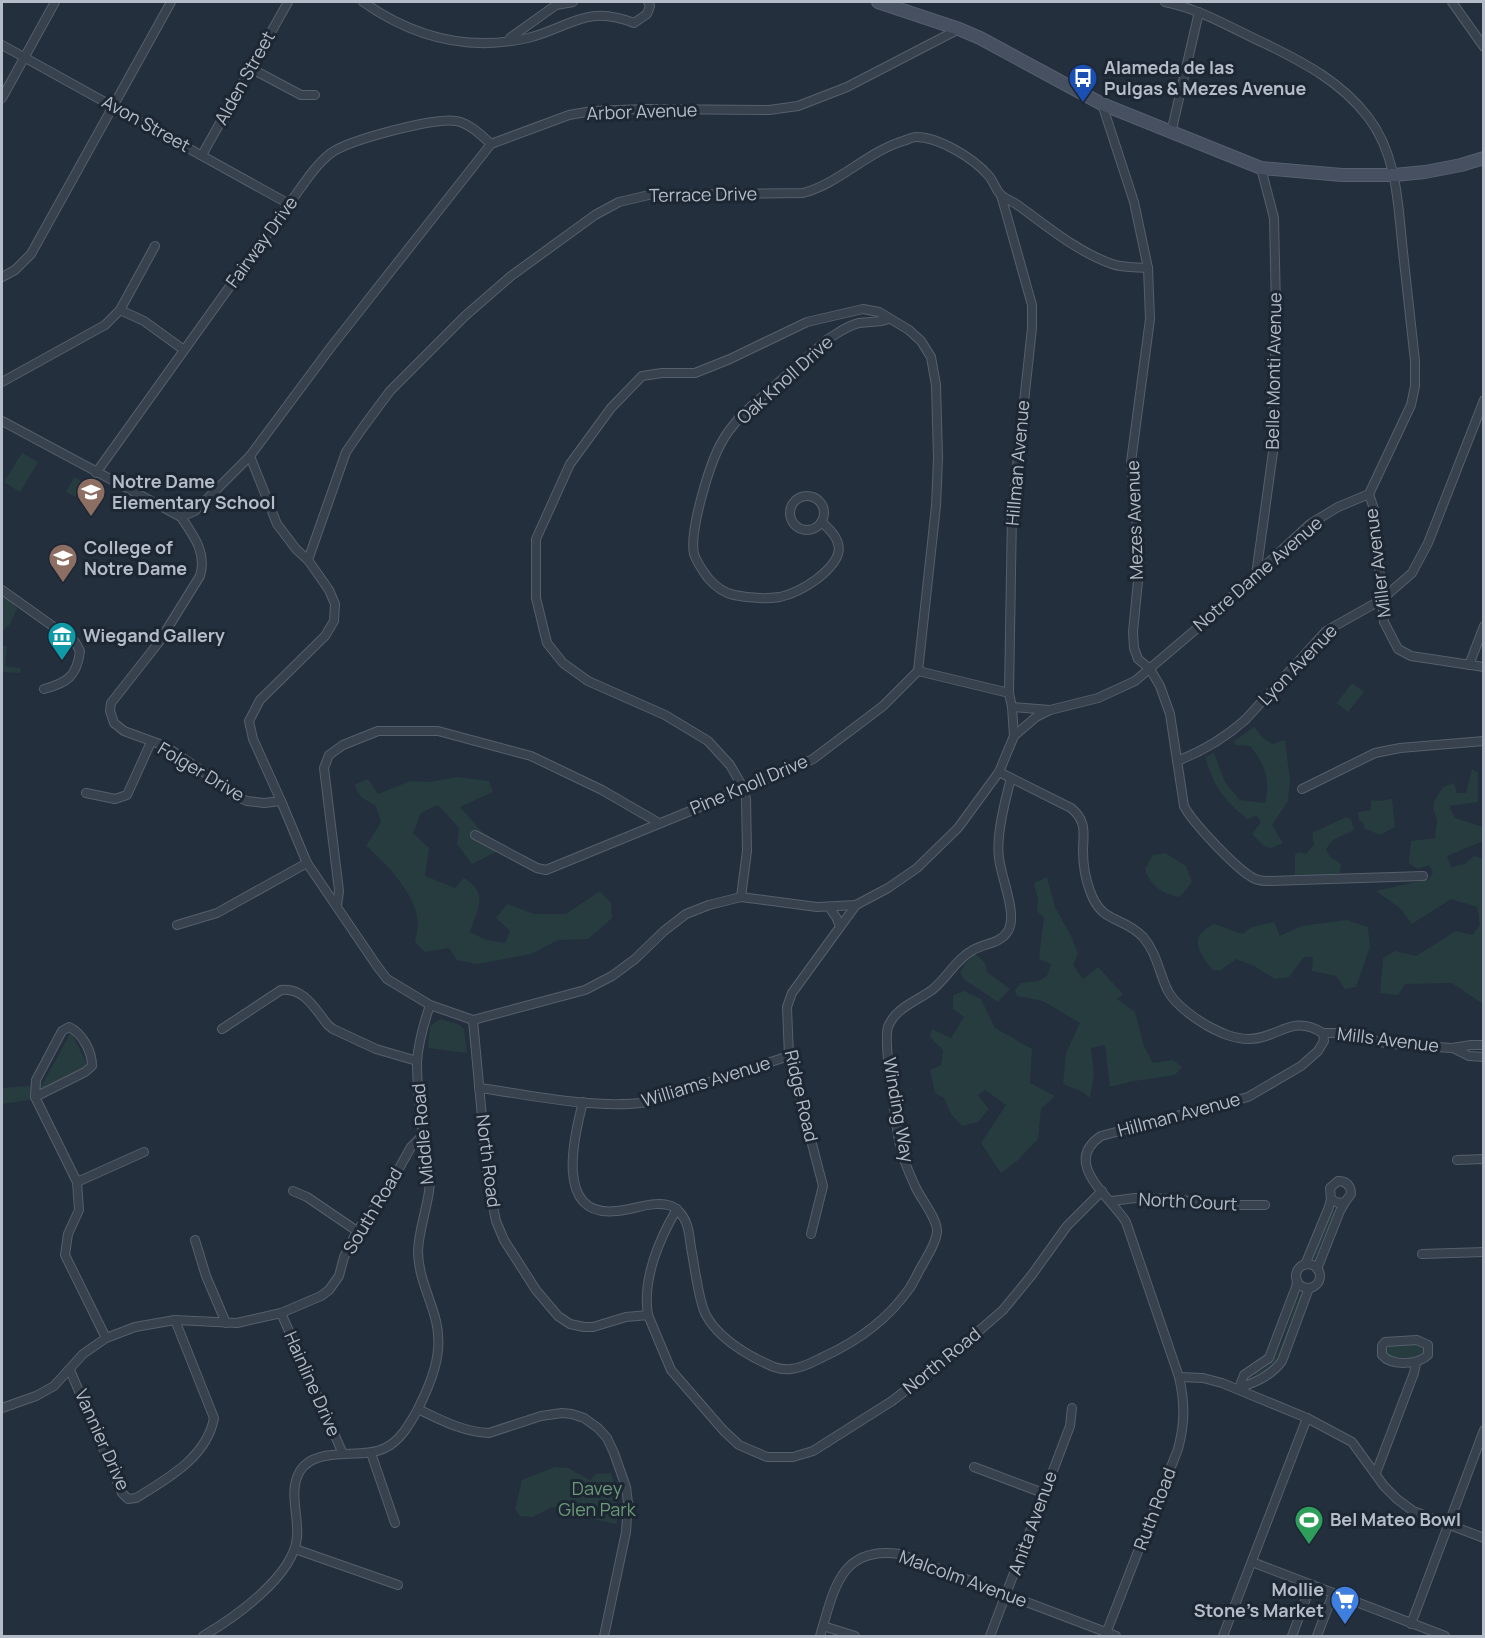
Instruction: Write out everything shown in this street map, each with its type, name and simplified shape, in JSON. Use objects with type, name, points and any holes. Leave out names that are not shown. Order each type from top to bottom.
[{"type":"main road","points":[[878,2],[959,28],[1102,104],[1262,168],[1342,175],[1394,175],[1425,172],[1484,158]]},
{"type":"street","points":[[2,98],[55,2]]},
{"type":"street","points":[[2,276],[15,270],[31,254],[171,2]]},
{"type":"street","name":"Alden Street","points":[[202,155],[288,2]]},
{"type":"street","points":[[363,2],[379,13],[421,34],[461,43],[489,43],[529,38],[591,15],[618,17],[634,23],[648,15],[650,6],[648,2]]},
{"type":"street","points":[[507,40],[552,3],[573,2]]},
{"type":"street","points":[[1165,2],[1199,12],[1307,64],[1329,78],[1369,118],[1383,142],[1394,175],[1415,361],[1415,386],[1411,405],[1369,494]]},
{"type":"street","points":[[1452,2],[1484,47]]},
{"type":"street","points":[[1171,133],[1199,12]]},
{"type":"street","name":"Arbor Avenue","points":[[491,144],[569,115],[592,111],[769,110],[798,106],[847,87],[959,28]]},
{"type":"street","name":"Avon Street","points":[[2,45],[290,204]]},
{"type":"street","points":[[252,69],[301,95],[315,95]]},
{"type":"street","name":"Mezes Avenue","points":[[1102,104],[1134,202],[1148,268],[1150,319],[1131,462],[1140,560],[1133,632],[1134,648],[1138,659],[1150,669],[1160,686],[1170,714],[1184,806],[1188,814],[1243,871],[1255,879],[1268,881],[1423,876]]},
{"type":"street","name":"Fairway Drive","points":[[96,473],[290,204],[321,162],[332,152],[362,141],[441,120],[459,121],[474,129],[491,144]]},
{"type":"street","name":"Terrace Drive","points":[[308,560],[346,452],[390,391],[483,298],[595,215],[619,202],[650,195],[802,193],[814,190],[838,178],[885,148],[916,137],[957,150],[988,175],[1001,195],[1057,234],[1098,258],[1114,265],[1148,268]]},
{"type":"street","points":[[2,421],[181,517],[195,511],[250,456],[338,338],[491,144]]},
{"type":"street","name":"Belle Monti Avenue","points":[[1256,575],[1273,452],[1276,307],[1274,218],[1262,168]]},
{"type":"street","name":"Hillman Avenue","points":[[1001,195],[1032,305],[1032,328],[1012,513],[1009,693],[1014,736]]},
{"type":"street","points":[[2,382],[105,326],[120,310],[155,246]]},
{"type":"street","points":[[741,897],[748,829],[744,789],[730,765],[708,741],[665,715],[588,681],[563,663],[547,643],[536,598],[536,539],[570,464],[611,408],[642,376],[662,373],[695,373],[807,322],[863,309],[879,312],[909,330],[921,341],[931,357],[936,385],[938,458],[936,506],[918,670],[1009,693]]},
{"type":"street","points":[[120,310],[144,321],[184,350]]},
{"type":"street","name":"Oak Knoll Drive","points":[[821,522],[838,539],[839,557],[832,567],[811,583],[780,597],[760,598],[734,595],[723,591],[713,584],[700,568],[694,555],[698,512],[713,460],[723,440],[741,417],[828,339],[859,323],[878,323],[888,319]]},
{"type":"street","name":"Lyon Avenue","points":[[1177,761],[1195,754],[1232,732],[1326,631],[1381,600],[1412,573],[1428,543],[1484,400]]},
{"type":"street","points":[[250,456],[277,524],[296,549],[308,560],[329,590],[335,604],[334,621],[325,636],[260,700],[249,721],[253,739],[307,863],[387,979],[430,1005],[472,1020]]},
{"type":"street","name":"Notre Dame Avenue","points":[[472,1020],[585,990],[612,976],[635,959],[664,931],[686,914],[709,905],[741,897],[829,907],[856,905],[888,888],[917,868],[944,843],[970,813],[999,772],[1014,736],[1036,717],[1050,710],[1098,698],[1122,688],[1150,669],[1310,524],[1338,507],[1369,494]]},
{"type":"street","name":"Miller Avenue","points":[[1369,494],[1374,509],[1384,622],[1395,645],[1403,653],[1412,656],[1484,667]]},
{"type":"street","name":"Oak Knoll Drive","points":[[813,496],[823,507],[824,515],[821,522],[816,528],[808,530],[794,525],[790,518],[792,503],[798,498],[813,496]]},
{"type":"street","name":"Folger Drive","points":[[181,517],[202,554],[203,564],[200,576],[159,642],[111,703],[110,711],[114,723],[124,731],[165,746],[234,796],[264,803],[281,801]]},
{"type":"street","points":[[2,590],[74,641],[80,651],[71,678],[63,684],[44,689]]},
{"type":"street","points":[[1469,665],[1484,626]]},
{"type":"street","name":"Pine Knoll Drive","points":[[475,835],[537,868],[546,870],[813,759],[884,706],[918,670]]},
{"type":"street","name":"Notre Dame Avenue","points":[[1012,707],[1050,710]]},
{"type":"street","points":[[337,906],[339,891],[324,768],[329,754],[343,745],[378,731],[438,731],[531,756],[602,790],[658,823]]},
{"type":"street","points":[[1302,789],[1376,753],[1400,748],[1484,741]]},
{"type":"street","points":[[86,793],[115,799],[127,795],[151,742]]},
{"type":"street","points":[[999,772],[1071,808],[1078,815],[1082,822],[1084,866],[1089,890],[1097,907],[1107,917],[1130,926],[1143,938],[1153,950],[1169,992],[1178,1003],[1205,1024],[1231,1037],[1250,1039],[1287,1027],[1302,1025],[1313,1027],[1323,1033]]},
{"type":"street","name":"Winding Way","points":[[676,1209],[688,1227],[705,1314],[723,1337],[768,1365],[787,1370],[800,1368],[837,1351],[863,1335],[889,1312],[909,1289],[933,1246],[937,1232],[936,1223],[915,1187],[902,1154],[886,1040],[888,1027],[902,1009],[930,992],[963,956],[1004,937],[1010,929],[1012,918],[998,854],[1011,778]]},
{"type":"street","points":[[177,925],[218,913],[307,863]]},
{"type":"street","name":"Ridge Road","points":[[812,1234],[823,1186],[789,1056],[787,1007],[792,993],[856,905]]},
{"type":"street","points":[[829,907],[837,917],[840,926]]},
{"type":"street","points":[[222,1029],[281,990],[291,988],[302,994],[333,1029],[387,1053],[417,1061]]},
{"type":"street","name":"Middle Road","points":[[295,1549],[297,1537],[294,1492],[301,1469],[318,1457],[371,1453],[394,1442],[403,1434],[418,1409],[435,1371],[439,1340],[436,1322],[420,1274],[418,1250],[429,1193],[430,1170],[423,1135],[417,1061],[423,1027],[430,1005]]},
{"type":"street","name":"North Road","points":[[472,1020],[488,1182],[496,1221],[504,1240],[536,1290],[558,1316],[577,1326],[593,1327],[626,1317],[648,1315],[672,1370],[723,1430],[739,1445],[767,1457],[793,1457],[813,1451],[892,1401],[950,1356],[1003,1310],[1067,1226],[1102,1191]]},
{"type":"street","points":[[35,1097],[85,1072],[92,1066],[92,1057],[78,1031],[69,1027],[62,1031],[36,1080],[35,1097],[77,1182],[79,1210],[68,1234],[65,1255],[106,1338]]},
{"type":"street","name":"Hillman Avenue","points":[[1102,1191],[1092,1180],[1084,1159],[1094,1141],[1113,1132],[1248,1097],[1309,1060],[1324,1041],[1323,1033]]},
{"type":"street","name":"Mills Avenue","points":[[1323,1033],[1338,1033],[1391,1044],[1452,1048]]},
{"type":"street","points":[[1452,1048],[1484,1045]]},
{"type":"street","points":[[1452,1048],[1469,1056],[1484,1057]]},
{"type":"street","name":"Williams Avenue","points":[[479,1088],[627,1105],[648,1102],[789,1056]]},
{"type":"street","points":[[583,1101],[571,1156],[574,1179],[588,1206],[602,1212],[657,1204],[669,1205],[676,1209],[664,1233],[650,1276],[645,1298],[648,1315]]},
{"type":"street","name":"South Road","points":[[2,1408],[36,1396],[54,1386],[83,1354],[106,1338],[135,1327],[175,1320],[237,1323],[281,1313],[321,1296],[329,1290],[339,1276],[344,1257],[357,1231],[384,1195],[411,1147],[423,1135]]},
{"type":"street","points":[[77,1182],[144,1152]]},
{"type":"street","points":[[1456,1160],[1484,1159]]},
{"type":"street","points":[[1239,1388],[1244,1375],[1269,1358],[1296,1287],[1297,1272],[1305,1265],[1331,1199],[1330,1188],[1335,1182],[1341,1181],[1348,1184],[1351,1190],[1350,1197],[1340,1211],[1317,1269],[1319,1281],[1309,1288],[1301,1286],[1297,1280]]},
{"type":"street","points":[[293,1191],[307,1197],[357,1231]]},
{"type":"street","points":[[1102,1191],[1126,1222],[1179,1377],[1203,1378],[1239,1388],[1306,1418],[1352,1442],[1396,1499],[1413,1511],[1484,1538]]},
{"type":"street","name":"North Court","points":[[1112,1201],[1135,1198],[1176,1199],[1215,1205],[1264,1205]]},
{"type":"street","points":[[1331,1199],[1338,1203],[1345,1202]]},
{"type":"street","points":[[195,1240],[206,1276],[226,1323]]},
{"type":"street","points":[[1422,1254],[1484,1252]]},
{"type":"street","points":[[1305,1265],[1317,1269]]},
{"type":"street","points":[[1239,1388],[1265,1377],[1282,1361],[1309,1288]]},
{"type":"street","name":"Hainline Drive","points":[[281,1313],[343,1454]]},
{"type":"street","name":"Vannier Drive","points":[[70,1370],[122,1493],[128,1499],[136,1498],[178,1472],[212,1429],[214,1418],[175,1320]]},
{"type":"street","points":[[1376,1473],[1416,1363],[1428,1355],[1430,1350],[1425,1342],[1417,1340],[1390,1341],[1382,1346],[1382,1355],[1388,1360],[1416,1363]]},
{"type":"street","name":"Ruth Road","points":[[1106,1635],[1184,1429],[1185,1410],[1179,1377]]},
{"type":"street","name":"Anita Avenue","points":[[990,1636],[1070,1426],[1072,1408]]},
{"type":"street","points":[[418,1409],[453,1426],[478,1433],[506,1429],[541,1416],[572,1414],[591,1423],[607,1438],[623,1478],[628,1503],[626,1532],[604,1636]]},
{"type":"street","points":[[1223,1636],[1306,1418]]},
{"type":"street","points":[[1411,1624],[1484,1430]]},
{"type":"street","points":[[371,1453],[395,1523]]},
{"type":"street","points":[[974,1467],[1043,1493]]},
{"type":"street","points":[[203,1636],[228,1621],[258,1595],[277,1576],[295,1549],[398,1586]]},
{"type":"street","name":"Malcolm Avenue","points":[[820,1636],[840,1577],[850,1563],[869,1554],[884,1551],[900,1554],[1006,1593],[1106,1635],[1116,1636]]},
{"type":"street","points":[[1252,1562],[1445,1636]]},
{"type":"street","points":[[1292,1636],[1311,1585]]},
{"type":"street","points":[[1317,1636],[1333,1594]]},
{"type":"street","points":[[823,1626],[855,1636]]},
{"type":"green space","points":[[22,453],[38,462],[20,492],[4,482]]},
{"type":"green space","points":[[74,477],[84,482],[76,497],[66,492]]},
{"type":"green space","points":[[2,595],[13,602],[17,609],[10,624],[2,631]]},
{"type":"green space","points":[[2,646],[7,646],[5,666],[21,668],[20,673],[2,672]]},
{"type":"green space","points":[[1352,683],[1364,692],[1348,712],[1337,703]]},
{"type":"green space","points":[[1254,727],[1264,739],[1273,744],[1285,740],[1290,780],[1288,801],[1272,825],[1283,843],[1271,848],[1264,846],[1252,834],[1261,822],[1257,816],[1247,819],[1220,792],[1205,757],[1214,753],[1225,782],[1240,800],[1265,803],[1267,780],[1260,759],[1250,746],[1237,745],[1233,742]]},
{"type":"green space","points":[[1472,769],[1478,773],[1478,802],[1449,806],[1455,818],[1483,827],[1483,841],[1447,856],[1451,867],[1465,864],[1474,856],[1483,859],[1483,1004],[1452,983],[1405,984],[1398,995],[1380,993],[1383,958],[1395,951],[1416,956],[1456,931],[1473,935],[1480,925],[1477,907],[1451,899],[1412,924],[1400,908],[1376,891],[1429,879],[1433,872],[1429,865],[1418,869],[1409,863],[1411,841],[1435,838],[1437,820],[1433,808],[1434,801],[1443,787],[1454,783],[1457,793],[1466,793]]},
{"type":"green space","points":[[457,777],[489,781],[493,792],[460,807],[481,831],[495,840],[496,852],[472,864],[457,844],[459,828],[438,805],[421,813],[413,833],[429,848],[425,876],[455,888],[464,878],[477,890],[478,909],[470,932],[486,940],[505,943],[510,931],[496,918],[507,904],[534,914],[566,914],[600,891],[611,903],[612,918],[588,939],[558,940],[531,954],[477,964],[457,960],[449,948],[425,952],[415,942],[418,923],[412,901],[399,880],[366,846],[381,822],[376,806],[361,797],[354,785],[368,779],[378,794],[410,781],[430,782]]},
{"type":"green space","points":[[1392,799],[1395,827],[1380,835],[1364,828],[1364,824],[1359,820],[1358,812],[1371,810],[1371,800]]},
{"type":"green space","points":[[1346,817],[1351,819],[1354,830],[1333,840],[1326,849],[1330,857],[1341,864],[1340,873],[1309,878],[1295,876],[1295,855],[1298,852],[1306,854],[1314,845],[1312,833]]},
{"type":"green space","points":[[1165,853],[1186,866],[1192,882],[1180,897],[1158,888],[1147,875],[1145,869],[1153,855]]},
{"type":"green space","points":[[1047,877],[1055,907],[1078,954],[1073,965],[1083,979],[1098,967],[1123,994],[1117,999],[1135,1012],[1144,1046],[1153,1063],[1173,1060],[1182,1067],[1175,1075],[1110,1087],[1105,1045],[1091,1048],[1094,1074],[1090,1098],[1083,1092],[1063,1084],[1066,1053],[1080,1023],[1043,1001],[1017,996],[1015,990],[1021,983],[1038,981],[1047,976],[1051,964],[1039,959],[1044,918],[1037,911],[1038,900],[1034,883]]},
{"type":"green space","points":[[1347,920],[1368,927],[1370,947],[1356,987],[1345,989],[1336,976],[1312,971],[1313,957],[1304,957],[1289,977],[1275,979],[1254,966],[1236,959],[1221,970],[1212,970],[1198,945],[1201,934],[1214,924],[1242,934],[1252,927],[1274,922],[1280,936],[1302,926]]},
{"type":"green space","points":[[975,954],[985,963],[987,972],[1010,989],[998,1002],[965,980],[960,973]]},
{"type":"green space","points":[[964,991],[981,999],[995,1028],[1032,1049],[1030,1083],[1055,1096],[1041,1109],[1038,1139],[1017,1161],[1001,1173],[981,1143],[1006,1105],[985,1090],[978,1095],[989,1109],[978,1122],[962,1126],[951,1114],[944,1098],[935,1093],[930,1070],[941,1065],[943,1050],[930,1037],[932,1029],[951,1038],[964,1017],[953,1009],[953,995]]},
{"type":"green space","points":[[440,1019],[458,1024],[464,1029],[467,1053],[428,1048],[430,1026]]},
{"type":"green space","points":[[71,1032],[88,1066],[29,1100],[2,1104],[2,1088],[42,1085]]},
{"type":"green space","points":[[1332,1209],[1335,1211],[1318,1258],[1315,1260],[1313,1258]]},
{"type":"green space","points":[[1301,1292],[1303,1293],[1277,1364],[1261,1375],[1255,1376],[1254,1373],[1265,1368],[1279,1350]]},
{"type":"green space","points":[[1420,1344],[1424,1346],[1426,1352],[1420,1358],[1391,1357],[1386,1353],[1389,1345]]},
{"type":"green space","name":"Davey Glen Park","points":[[555,1467],[568,1468],[590,1480],[596,1474],[611,1473],[617,1492],[617,1524],[582,1517],[569,1510],[552,1507],[533,1517],[520,1516],[515,1509],[522,1480]]},
{"type":"place","name":"Alameda de las Pulgas & Mezes Avenue","points":[[1083,104]]},
{"type":"place","name":"Notre Dame Elementary School","points":[[91,518]]},
{"type":"place","name":"College of Notre Dame","points":[[63,584]]},
{"type":"place","name":"Wiegand Gallery","points":[[62,662]]},
{"type":"place","name":"Bel Mateo Bowl","points":[[1309,1546]]},
{"type":"place","name":"Mollie Stone's Market","points":[[1345,1626]]}]
